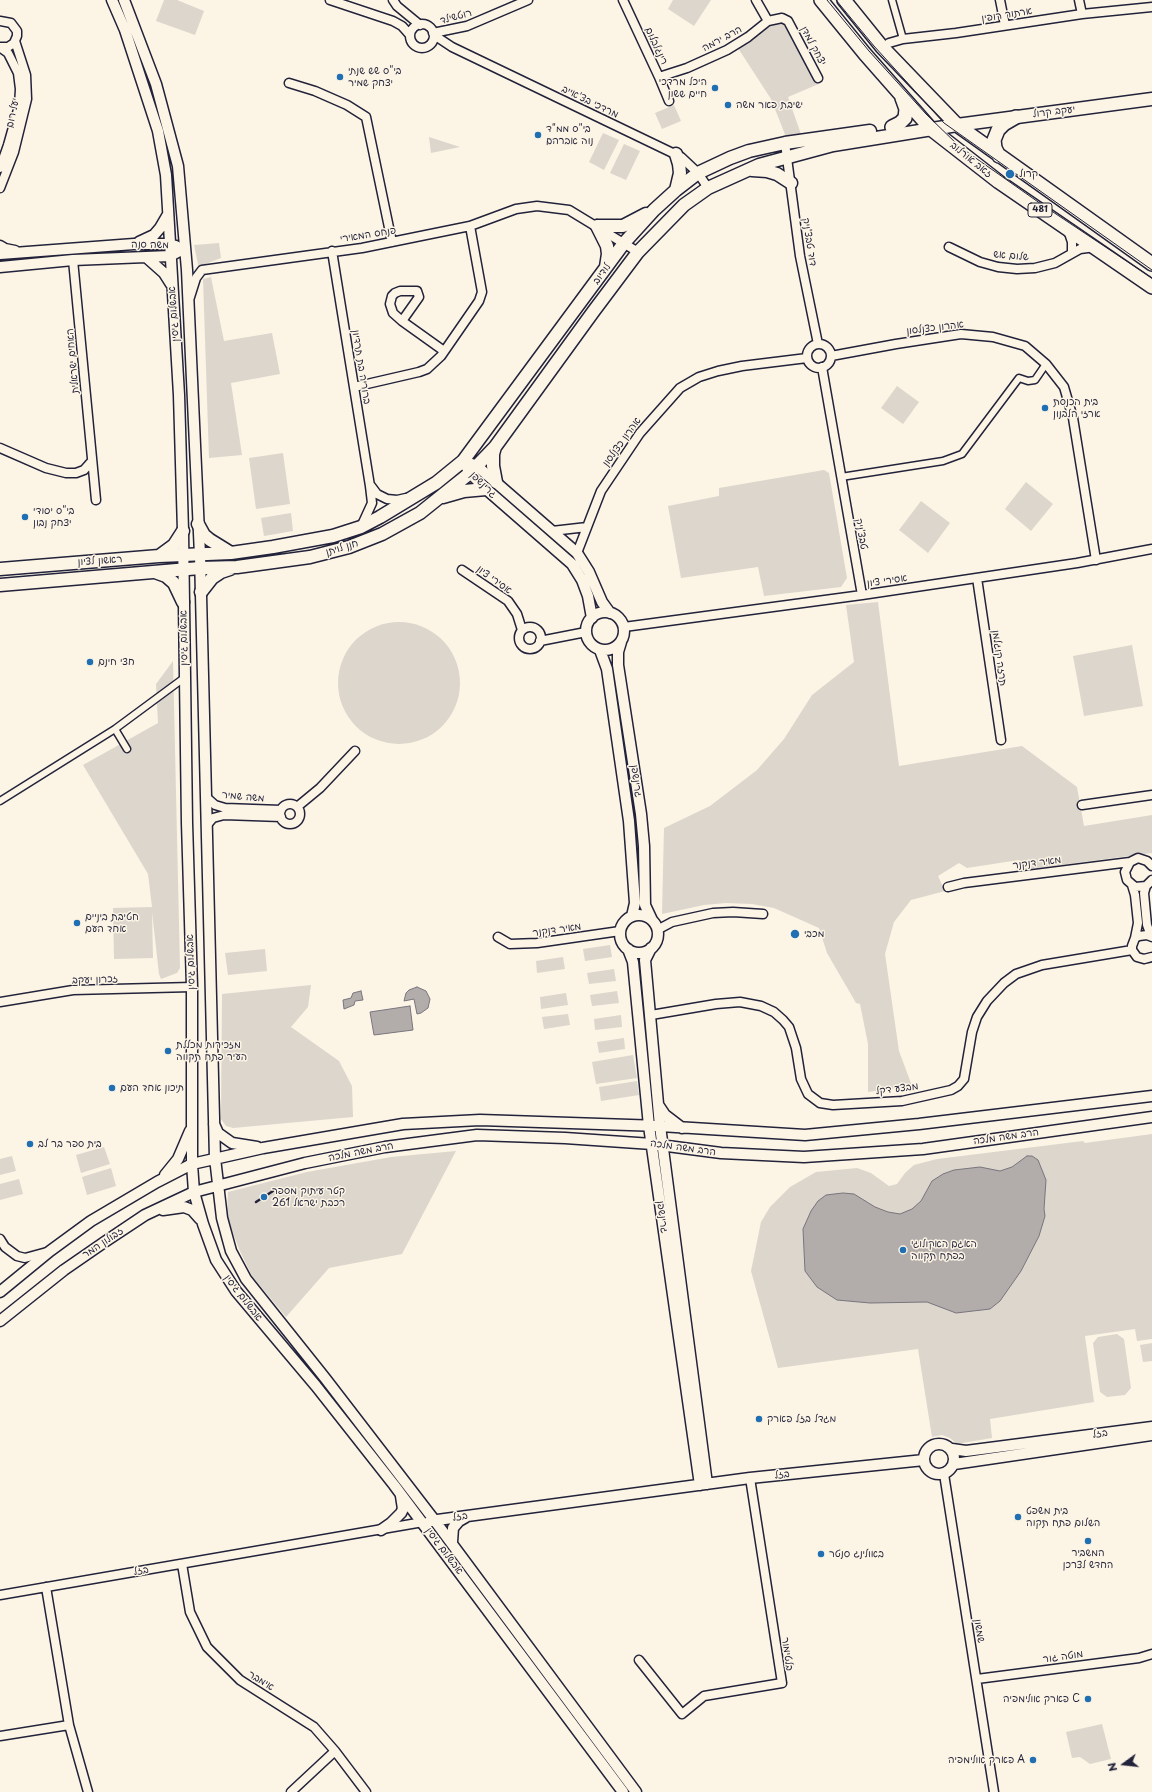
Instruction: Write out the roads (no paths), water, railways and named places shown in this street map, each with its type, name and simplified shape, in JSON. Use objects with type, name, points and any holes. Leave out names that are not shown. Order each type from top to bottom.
[{"type":"main road","name":"זאב אורלוב","points":[[821,0],[865,54],[928,126],[998,182],[1096,247],[1152,287]]},
{"type":"main road","name":"זאב אורלוב","points":[[844,0],[882,47],[957,125],[1152,264]]},
{"type":"main road","points":[[892,127],[900,123],[906,114],[905,104],[898,91]]},
{"type":"main road","name":"יעקב קרול","points":[[788,158],[833,145],[944,122],[957,125],[1152,99]]},
{"type":"main road","points":[[999,156],[994,140],[998,130],[1004,124],[1016,117]]},
{"type":"main road","name":"יעקב קרול","points":[[785,143],[892,127],[928,126]]},
{"type":"main road","name":"לודיוב","points":[[463,461],[606,270],[624,243],[654,210],[698,173],[730,158],[785,143]]},
{"type":"main road","points":[[676,154],[680,164],[680,173],[676,190]]},
{"type":"main road","name":"לודיוב","points":[[474,470],[495,447],[638,252],[684,206],[708,188],[741,172],[788,158]]},
{"type":"main road","points":[[741,172],[756,170],[767,171],[777,174],[791,183]]},
{"type":"main road","points":[[606,270],[608,254],[607,246],[597,226],[623,226],[654,210]]},
{"type":"main road","points":[[495,447],[493,454],[493,466],[496,482]]},
{"type":"main road","name":"חנן לויתן","points":[[200,555],[231,553],[308,541],[333,536],[361,527],[436,483],[463,461]]},
{"type":"main road","name":"חנן לויתן","points":[[183,570],[237,567],[310,557],[349,547],[382,534],[420,513],[474,470]]},
{"type":"main road","points":[[438,498],[464,491],[486,489]]},
{"type":"main road","points":[[198,524],[204,535],[231,553]]},
{"type":"main road","points":[[159,556],[174,545],[183,531]]},
{"type":"main road","name":"ראשון לציון","points":[[0,569],[159,556],[200,555]]},
{"type":"main road","points":[[201,592],[212,578],[221,572],[237,567]]},
{"type":"main road","name":"ראשון לציון","points":[[0,585],[154,571],[183,570]]},
{"type":"main road","points":[[154,571],[166,576],[174,583],[183,602]]},
{"type":"street","name":"אבשלום גיסין","points":[[112,0],[125,30],[158,131],[166,175],[179,395],[183,531],[184,678],[192,987],[192,1164],[194,1192],[203,1224],[216,1260],[236,1291],[316,1386],[423,1522],[623,1792]]},
{"type":"street","name":"אבשלום גיסין","points":[[124,0],[156,84],[178,166],[185,248],[200,555],[213,1122],[217,1185],[222,1218],[231,1251],[246,1279],[452,1542],[636,1792]]},
{"type":"street","points":[[330,0],[393,21],[402,26],[410,35],[412,42],[421,48],[430,46],[452,47]]},
{"type":"street","points":[[393,0],[397,6],[420,25]]},
{"type":"street","name":"רוטשילד","points":[[434,34],[455,30],[528,0]]},
{"type":"street","name":"רינגלבלום","points":[[623,0],[660,77],[669,101]]},
{"type":"street","points":[[756,0],[768,21]]},
{"type":"street","points":[[892,0],[903,39]]},
{"type":"street","points":[[1000,0],[1005,25]]},
{"type":"street","points":[[1080,0],[1082,14]]},
{"type":"street","name":"ארתור רופין","points":[[889,43],[903,39],[1082,14],[1152,6]]},
{"type":"street","name":"יצחק למדן","points":[[768,21],[782,18],[788,22],[818,78]]},
{"type":"street","name":"יעל רום","points":[[0,21],[7,21],[14,26],[17,31],[15,41],[26,75],[27,100],[14,152],[0,188]]},
{"type":"street","name":"הרב ירמה","points":[[660,77],[687,68],[736,45],[768,21]]},
{"type":"street","points":[[410,35],[414,27],[420,25],[428,26],[434,34],[452,47]]},
{"type":"street","points":[[452,47],[451,37],[455,30]]},
{"type":"street","points":[[430,46],[434,39],[434,34]]},
{"type":"street","points":[[1,48],[8,47],[15,41]]},
{"type":"street","name":"מרדכי בצ'אייב","points":[[452,47],[676,154],[689,163],[708,188]]},
{"type":"street","name":"יעל רום","points":[[0,168],[19,106],[20,89],[18,73],[13,62],[8,54],[1,48]]},
{"type":"street","points":[[289,82],[315,91],[347,105],[366,117],[392,242]]},
{"type":"street","name":"דוד טבצ'ניק","points":[[785,143],[800,256],[818,344]]},
{"type":"street","name":"פנחס המאירי","points":[[188,303],[196,278],[202,270],[362,248],[470,226],[516,209],[536,206],[570,210],[597,226]]},
{"type":"street","points":[[134,244],[145,241],[154,235],[168,214]]},
{"type":"street","points":[[354,387],[423,370],[434,364],[444,351],[479,302],[482,292],[470,226]]},
{"type":"street","points":[[597,226],[638,252]]},
{"type":"street","points":[[1067,228],[1072,242],[1072,253]]},
{"type":"street","name":"משה סנה","points":[[0,254],[134,244],[169,244],[185,248]]},
{"type":"street","points":[[0,246],[5,249],[21,252]]},
{"type":"street","name":"שלום אש","points":[[949,247],[980,262],[998,267],[1017,269],[1035,268],[1055,263],[1072,253],[1087,248],[1096,247]]},
{"type":"street","name":"משה סנה","points":[[0,267],[73,260],[170,256],[185,248]]},
{"type":"street","name":"ברוריה בת תרדיון","points":[[332,251],[372,504],[361,527]]},
{"type":"street","points":[[146,256],[164,273],[172,286]]},
{"type":"street","name":"האחים ישראלית","points":[[73,260],[96,500]]},
{"type":"street","points":[[402,321],[444,351]]},
{"type":"street","name":"אהרון כצנלסון","points":[[831,356],[896,344],[972,334],[1015,342],[1025,346],[1046,364],[1064,387],[1074,418],[1096,560]]},
{"type":"street","points":[[818,344],[826,346],[831,356],[828,364],[822,368],[812,366],[807,358],[808,351],[811,347],[818,344]]},
{"type":"street","name":"אהרון כצנלסון","points":[[577,553],[601,491],[640,433],[680,388],[699,377],[718,371],[742,366],[807,358]]},
{"type":"street","points":[[822,368],[841,477],[943,461],[962,454],[1019,378],[1028,381],[1035,380],[1046,364]]},
{"type":"street","points":[[0,448],[46,468],[66,473],[76,473],[84,470],[92,461]]},
{"type":"street","name":"גרינשפן","points":[[463,461],[474,470],[496,482],[577,553],[589,572],[602,602],[610,613]]},
{"type":"street","name":"גרינשפן","points":[[474,470],[486,489],[572,564],[582,580],[588,596],[592,618]]},
{"type":"street","name":"טבצ'ניק","points":[[841,477],[862,595]]},
{"type":"street","points":[[370,486],[377,494],[387,499],[397,500],[419,494]]},
{"type":"street","points":[[552,531],[587,527]]},
{"type":"street","name":"אסירי ציון","points":[[624,627],[862,595],[1096,560],[1152,549]]},
{"type":"street","name":"אסירי ציון","points":[[462,570],[508,602],[517,614],[522,630],[518,638],[520,645],[523,648],[534,649],[540,641],[586,632]]},
{"type":"street","name":"תרזה קוגלמן","points":[[977,578],[1001,740]]},
{"type":"street","points":[[604,612],[610,613],[616,616],[624,627],[624,636],[621,642],[611,650],[600,650],[590,644],[586,632],[588,623],[592,618],[604,612]]},
{"type":"street","points":[[522,630],[530,627],[537,630],[540,634],[540,641]]},
{"type":"street","name":"גרינשפן","points":[[621,642],[618,652],[618,665],[641,814],[644,846],[645,905],[652,920]]},
{"type":"street","name":"גרינשפן","points":[[600,650],[607,669],[629,821],[634,903],[632,916]]},
{"type":"street","points":[[0,801],[115,729],[184,678]]},
{"type":"street","points":[[115,729],[127,749]]},
{"type":"street","points":[[297,807],[320,788],[355,751]]},
{"type":"street","points":[[1082,805],[1152,794]]},
{"type":"street","name":"משה שמיר","points":[[206,797],[215,805],[224,808],[281,814]]},
{"type":"street","points":[[288,804],[297,807],[299,816],[295,822],[289,823],[281,814],[288,804]]},
{"type":"street","name":"משה שמיר","points":[[207,825],[214,818],[224,815],[281,814]]},
{"type":"street","name":"מאיר דנקנר","points":[[948,888],[964,883],[1130,862],[1134,859],[1143,859],[1152,864]]},
{"type":"street","points":[[1130,862],[1125,872],[1127,880],[1132,885],[1138,887],[1149,883]]},
{"type":"street","points":[[1149,883],[1144,893],[1147,925],[1151,937]]},
{"type":"street","points":[[1132,885],[1135,894],[1138,922],[1132,950],[1140,959],[1148,959],[1152,957]]},
{"type":"street","points":[[657,930],[672,922],[713,913],[733,912],[762,914]]},
{"type":"street","points":[[650,948],[644,952],[635,952],[628,949],[621,938],[620,931],[622,925],[627,919],[632,916],[642,915],[652,920],[657,930],[657,938],[650,948],[645,960],[660,1126]]},
{"type":"street","name":"מאיר דנקנר","points":[[498,938],[505,940],[510,944],[537,944],[620,931]]},
{"type":"street","points":[[1135,938],[1143,934],[1151,937]]},
{"type":"street","name":"גרינשפן","points":[[628,949],[633,962],[646,1106],[652,1144],[659,1161],[703,1484]]},
{"type":"street","name":"מבצע דקל","points":[[651,1015],[716,1004],[740,1002],[761,1006],[774,1012],[789,1027],[796,1048],[801,1079],[808,1094],[820,1103],[833,1105],[902,1101],[951,1090],[958,1086],[964,1079],[972,1032],[977,1017],[987,1001],[1004,983],[1016,974],[1042,965],[1132,950]]},
{"type":"street","name":"זכרון יעקב","points":[[0,1002],[73,990],[192,987]]},
{"type":"street","name":"הרב משה מלכה","points":[[215,1158],[263,1148],[403,1124],[472,1120],[660,1126],[805,1135],[919,1124],[1152,1096]]},
{"type":"street","points":[[658,1104],[664,1115],[682,1128]]},
{"type":"street","points":[[629,1125],[638,1119],[646,1106]]},
{"type":"street","points":[[157,1182],[170,1170],[178,1159],[189,1135],[193,1115]]},
{"type":"street","name":"הרב משה מלכה","points":[[217,1185],[305,1163],[385,1147],[477,1135],[632,1142],[721,1154],[804,1157],[923,1149],[1152,1117]]},
{"type":"street","points":[[213,1122],[218,1133],[232,1143],[263,1148]]},
{"type":"street","name":"גרינשפן","points":[[659,1161],[662,1145],[660,1126]]},
{"type":"street","points":[[632,1142],[647,1150],[659,1161],[671,1151],[681,1148]]},
{"type":"street","points":[[0,1292],[50,1251],[91,1221],[157,1182],[192,1164],[215,1158]]},
{"type":"street","name":"זבולון המר","points":[[0,1321],[64,1270],[145,1215],[194,1192],[217,1185]]},
{"type":"street","points":[[145,1215],[184,1207],[192,1210],[198,1215],[203,1224]]},
{"type":"street","points":[[0,1239],[5,1246],[17,1256],[25,1258],[50,1251]]},
{"type":"street","name":"בזל","points":[[952,1449],[966,1451],[1152,1427]]},
{"type":"street","name":"בזל","points":[[954,1464],[1152,1435]]},
{"type":"street","points":[[943,1443],[952,1449],[954,1454],[954,1464],[952,1468],[944,1474],[935,1474],[927,1468],[924,1460],[926,1451],[933,1444],[943,1443]]},
{"type":"street","name":"בזל","points":[[0,1595],[435,1520],[750,1478],[924,1460]]},
{"type":"street","name":"שמשון","points":[[944,1474],[994,1792]]},
{"type":"street","name":"בלטימור","points":[[639,1660],[682,1714],[704,1696],[782,1683],[750,1478]]},
{"type":"street","points":[[381,1530],[401,1513],[403,1509],[401,1494]]},
{"type":"street","points":[[452,1542],[453,1528],[458,1521],[467,1516]]},
{"type":"street","name":"אימבר","points":[[182,1564],[190,1612],[207,1647],[240,1680],[314,1727],[335,1751],[366,1792]]},
{"type":"street","points":[[46,1587],[69,1725],[88,1792]]},
{"type":"street","name":"מוטה גור","points":[[977,1679],[1139,1658],[1152,1654]]},
{"type":"street","points":[[0,1736],[69,1725]]},
{"type":"street","points":[[291,1792],[335,1751]]},
{"type":"tram line","points":[[827,0],[869,51],[926,114],[960,147],[1041,204],[1152,278]]},
{"type":"tram line","points":[[836,0],[874,46],[944,123],[1152,270]]},
{"type":"railway","points":[[256,1202],[273,1191]]},
{"type":"place","name":"בי\"ס שש שנתי יצחק שמיר","points":[[340,77]]},
{"type":"place","name":"היכל מרדכי חיים ששון","points":[[715,88]]},
{"type":"place","name":"ישיבת פאר משה","points":[[728,105]]},
{"type":"place","name":"בי\"ס ממ\"ד נוה אברהם","points":[[538,135]]},
{"type":"place","name":"קרול","points":[[1010,174]]},
{"type":"place","name":"בית הכנסת ארזי הלבנון","points":[[1045,408]]},
{"type":"place","name":"בי\"ס יסודי יצחק נבון","points":[[25,517]]},
{"type":"place","name":"חצי חינם","points":[[90,662]]},
{"type":"place","name":"חטיבת ביניים אחד העם","points":[[77,923]]},
{"type":"place","name":"מכבי","points":[[795,934]]},
{"type":"place","name":"מזכירות מכללת העיר פתח תקווה","points":[[168,1051]]},
{"type":"place","name":"תיכון אחד העם","points":[[112,1088]]},
{"type":"place","name":"בית ספר בר לב","points":[[30,1144]]},
{"type":"place","name":"קטר עיתוק מספר 261 רכבת ישראל","points":[[264,1197]]},
{"type":"place","name":"האגם האקולוגי בפתח תקווה","points":[[903,1250]]},
{"type":"place","name":"מגדל בזל פארק","points":[[759,1419]]},
{"type":"place","name":"בית משפט השלום פתח תקוה","points":[[1018,1517]]},
{"type":"place","name":"המשביר החדש לצרכן","points":[[1088,1541]]},
{"type":"place","name":"באולינג סנטר","points":[[821,1554]]},
{"type":"place","name":"פארק אולימפיה C","points":[[1088,1699]]},
{"type":"place","name":"פארק אולימפיה A","points":[[1033,1760]]}]
